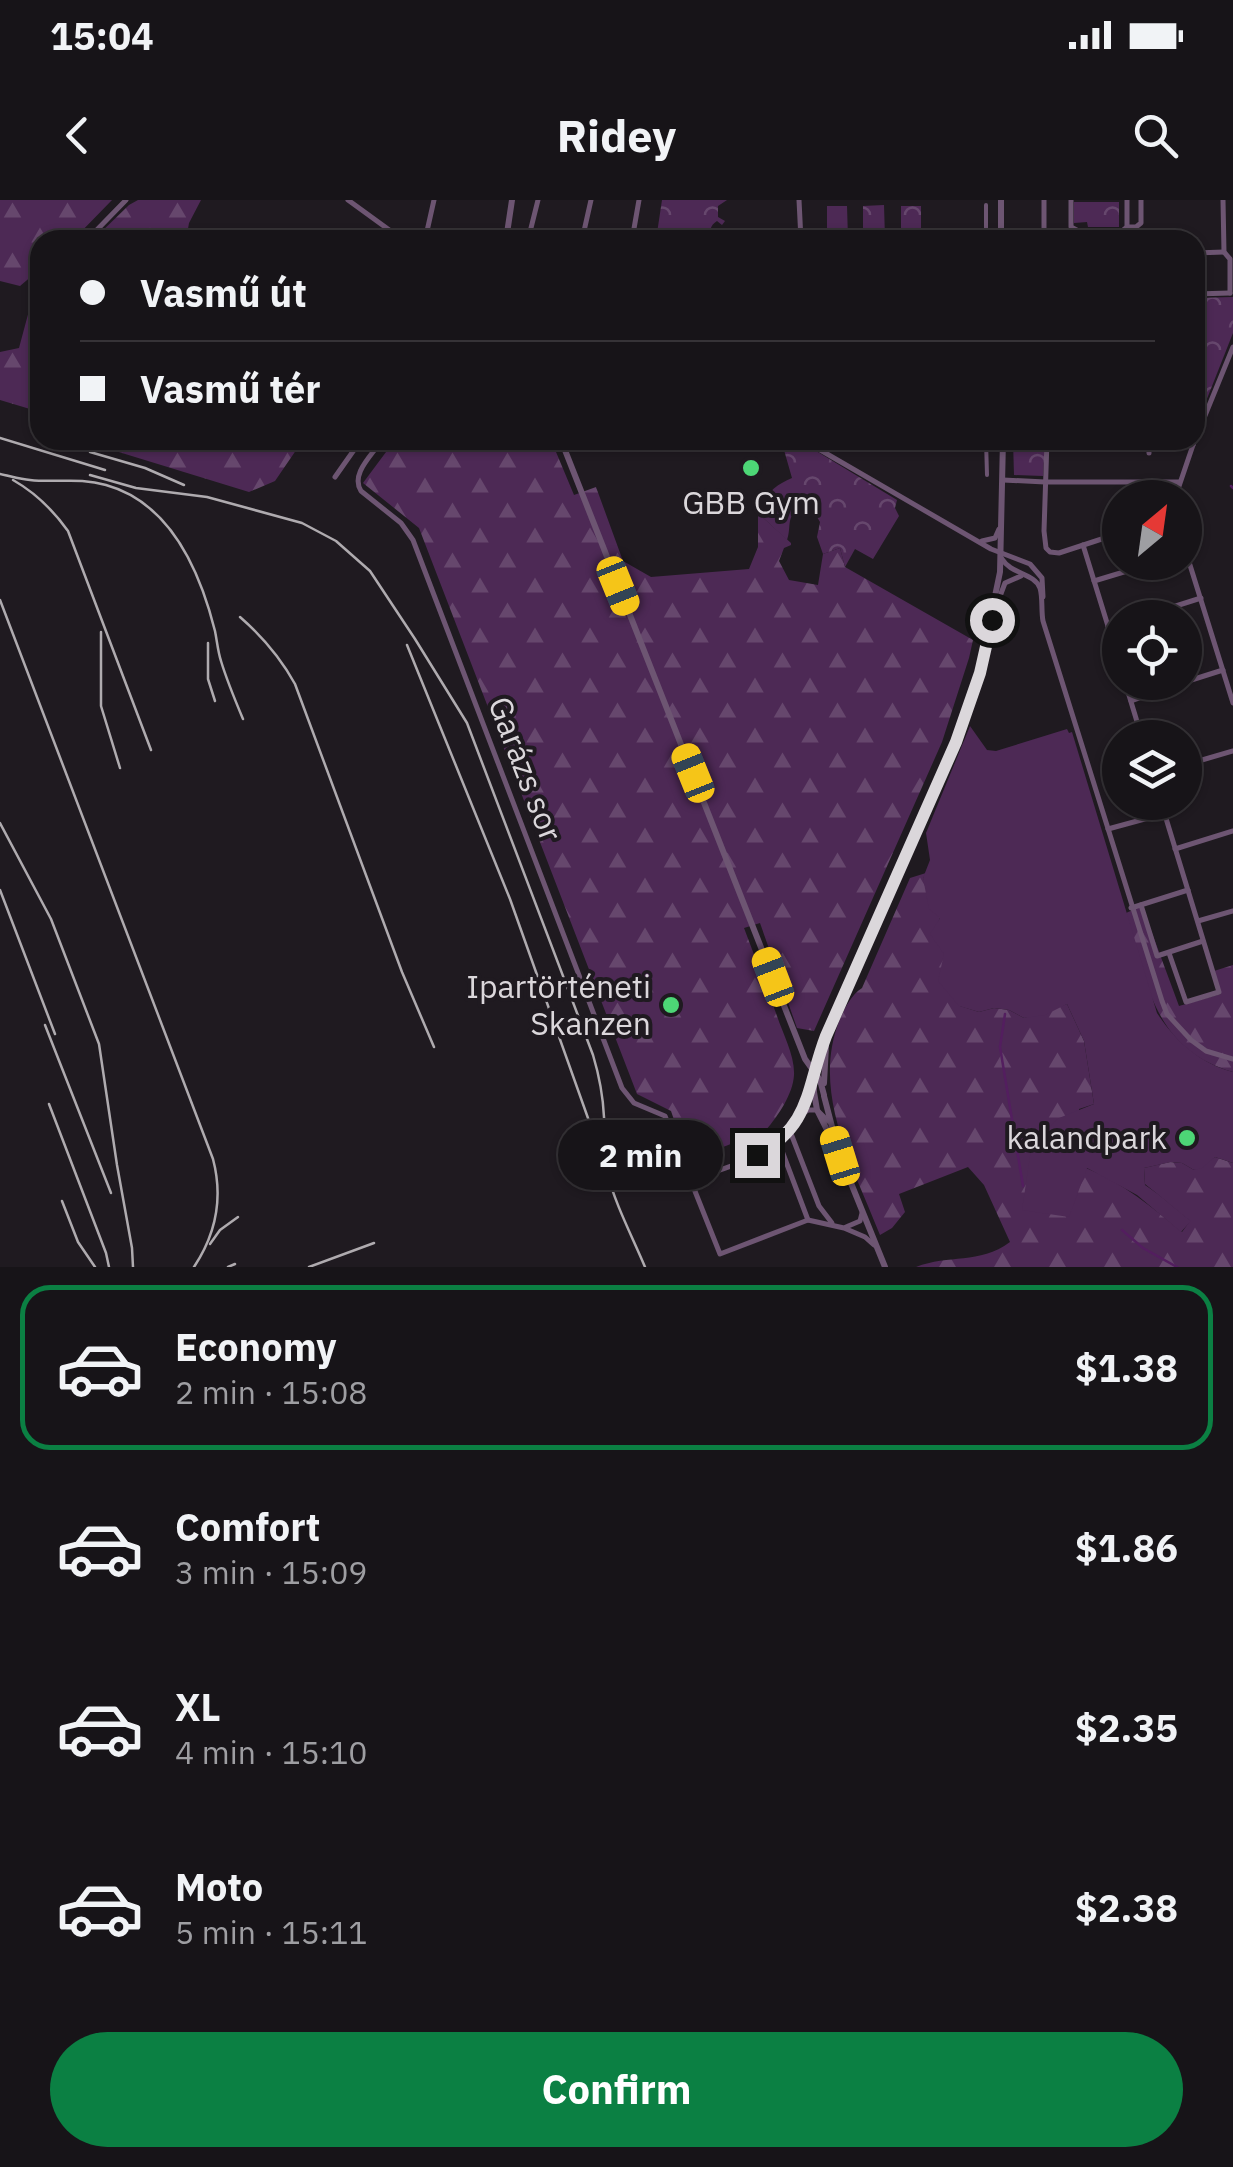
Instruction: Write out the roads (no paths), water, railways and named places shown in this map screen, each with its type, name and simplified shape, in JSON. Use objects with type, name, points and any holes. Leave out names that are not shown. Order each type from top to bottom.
[{"type":"street","points":[[98,230],[126,200]]},
{"type":"street","points":[[348,200],[389,230]]},
{"type":"street","points":[[426,230],[434,200]]},
{"type":"street","points":[[508,230],[512,200]]},
{"type":"street","points":[[530,230],[538,200]]},
{"type":"street","points":[[584,230],[591,200]]},
{"type":"street","points":[[634,230],[639,200]]},
{"type":"street","points":[[799,200],[800,230]]},
{"type":"street","points":[[1001,200],[1001,230]]},
{"type":"street","points":[[1044,200],[1044,230]]},
{"type":"street","points":[[1070,200],[1071,227],[1077,230]]},
{"type":"street","points":[[1123,230],[1127,200]]},
{"type":"street","points":[[1126,226],[1141,224],[1140,200]]},
{"type":"street","points":[[1205,294],[1232,293],[1230,259],[1224,252],[1223,200]]},
{"type":"street","points":[[986,205],[986,230]]},
{"type":"street","points":[[1205,253],[1224,252]]},
{"type":"street","points":[[1205,416],[1233,347]]},
{"type":"street","points":[[335,477],[354,450]]},
{"type":"street","name":"Garázs sor","points":[[375,450],[358,475],[358,487],[401,523],[413,540],[622,1088],[634,1104],[665,1116],[691,1180]]},
{"type":"street","points":[[565,450],[800,1048],[820,1080],[840,1156]]},
{"type":"street","points":[[821,450],[971,538],[1036,569],[1044,588],[1042,610]]},
{"type":"street","points":[[986,450],[986,475]]},
{"type":"street","points":[[880,1253],[865,1237],[808,1220],[720,1254],[691,1180],[757,1155],[778,1142],[796,1122],[810,1091],[826,1036],[956,742],[980,673],[992,620],[1000,554],[1003,450]]},
{"type":"street","points":[[1047,450],[1044,543],[1050,552],[1059,553],[1102,539]]},
{"type":"street","points":[[1181,480],[1191,450]]},
{"type":"street","points":[[1003,480],[1102,482]]},
{"type":"street","points":[[971,538],[991,540],[1001,521]]},
{"type":"street","points":[[1082,545],[1102,608]]},
{"type":"street","points":[[1000,554],[1004,564],[1039,587],[1042,610],[1131,908],[1167,1014],[1190,1040],[1206,1051],[1233,1059]]},
{"type":"street","points":[[992,620],[1006,583],[1024,576]]},
{"type":"street","points":[[1094,582],[1102,579]]},
{"type":"street","points":[[1195,580],[1233,704]]},
{"type":"street","points":[[1195,600],[1201,598]]},
{"type":"street","points":[[1202,676],[1223,670]]},
{"type":"street","points":[[1130,700],[1136,720]]},
{"type":"street","points":[[1202,760],[1233,750]]},
{"type":"street","points":[[1108,829],[1142,820]]},
{"type":"street","points":[[1166,820],[1220,992],[1186,1002],[1169,952]]},
{"type":"street","points":[[1175,848],[1233,831]]},
{"type":"street","points":[[1131,908],[1188,890]]},
{"type":"street","points":[[1141,905],[1157,956],[1204,940]]},
{"type":"street","points":[[1198,921],[1233,910]]},
{"type":"street","points":[[824,1096],[825,1051],[834,1020]]},
{"type":"street","points":[[800,1048],[814,1052],[826,1036]]},
{"type":"street","points":[[814,1072],[818,1110],[885,1267]]},
{"type":"street","points":[[796,1122],[808,1110],[818,1110],[833,1131]]},
{"type":"street","points":[[790,1131],[819,1206],[835,1225]]},
{"type":"street","points":[[778,1142],[808,1220]]},
{"type":"street","points":[[844,1228],[860,1222],[863,1209]]},
{"type":"waterway","points":[[1005,1014],[1000,1047],[1023,1186]]},
{"type":"waterway","points":[[1122,1230],[1143,1248],[1177,1267]]},
{"type":"railway","points":[[0,438],[30,447]]},
{"type":"railway","points":[[39,450],[105,470]]},
{"type":"railway","points":[[90,452],[145,468],[184,485]]},
{"type":"railway","points":[[0,474],[106,485],[129,494],[165,523],[201,585],[223,668],[243,719]]},
{"type":"railway","points":[[90,475],[136,488],[207,497],[302,523],[336,541],[370,571],[467,723],[593,1055],[603,1101],[607,1172],[645,1267]]},
{"type":"railway","points":[[13,480],[44,502],[68,531],[151,750]]},
{"type":"railway","points":[[0,600],[213,1159],[216,1215],[208,1242],[194,1267]]},
{"type":"railway","points":[[240,617],[270,648],[295,684],[402,972],[434,1047]]},
{"type":"railway","points":[[101,632],[101,706],[120,768]]},
{"type":"railway","points":[[208,643],[208,679],[215,701]]},
{"type":"railway","points":[[407,645],[510,899],[599,1149]]},
{"type":"railway","points":[[0,823],[51,919],[99,1044],[133,1267]]},
{"type":"railway","points":[[0,890],[55,1034]]},
{"type":"railway","points":[[45,1025],[111,1193]]},
{"type":"railway","points":[[49,1104],[109,1267]]},
{"type":"railway","points":[[62,1201],[78,1242],[95,1267]]},
{"type":"railway","points":[[210,1244],[220,1230],[238,1217]]},
{"type":"railway","points":[[309,1267],[374,1243]]},
{"type":"railway","points":[[228,1267],[235,1264]]},
{"type":"place","name":"GBB Gym","points":[[751,468]]},
{"type":"place","name":"Ipartörténeti Skanzen","points":[[671,1005]]},
{"type":"place","name":"kalandpark","points":[[1187,1138]]}]
